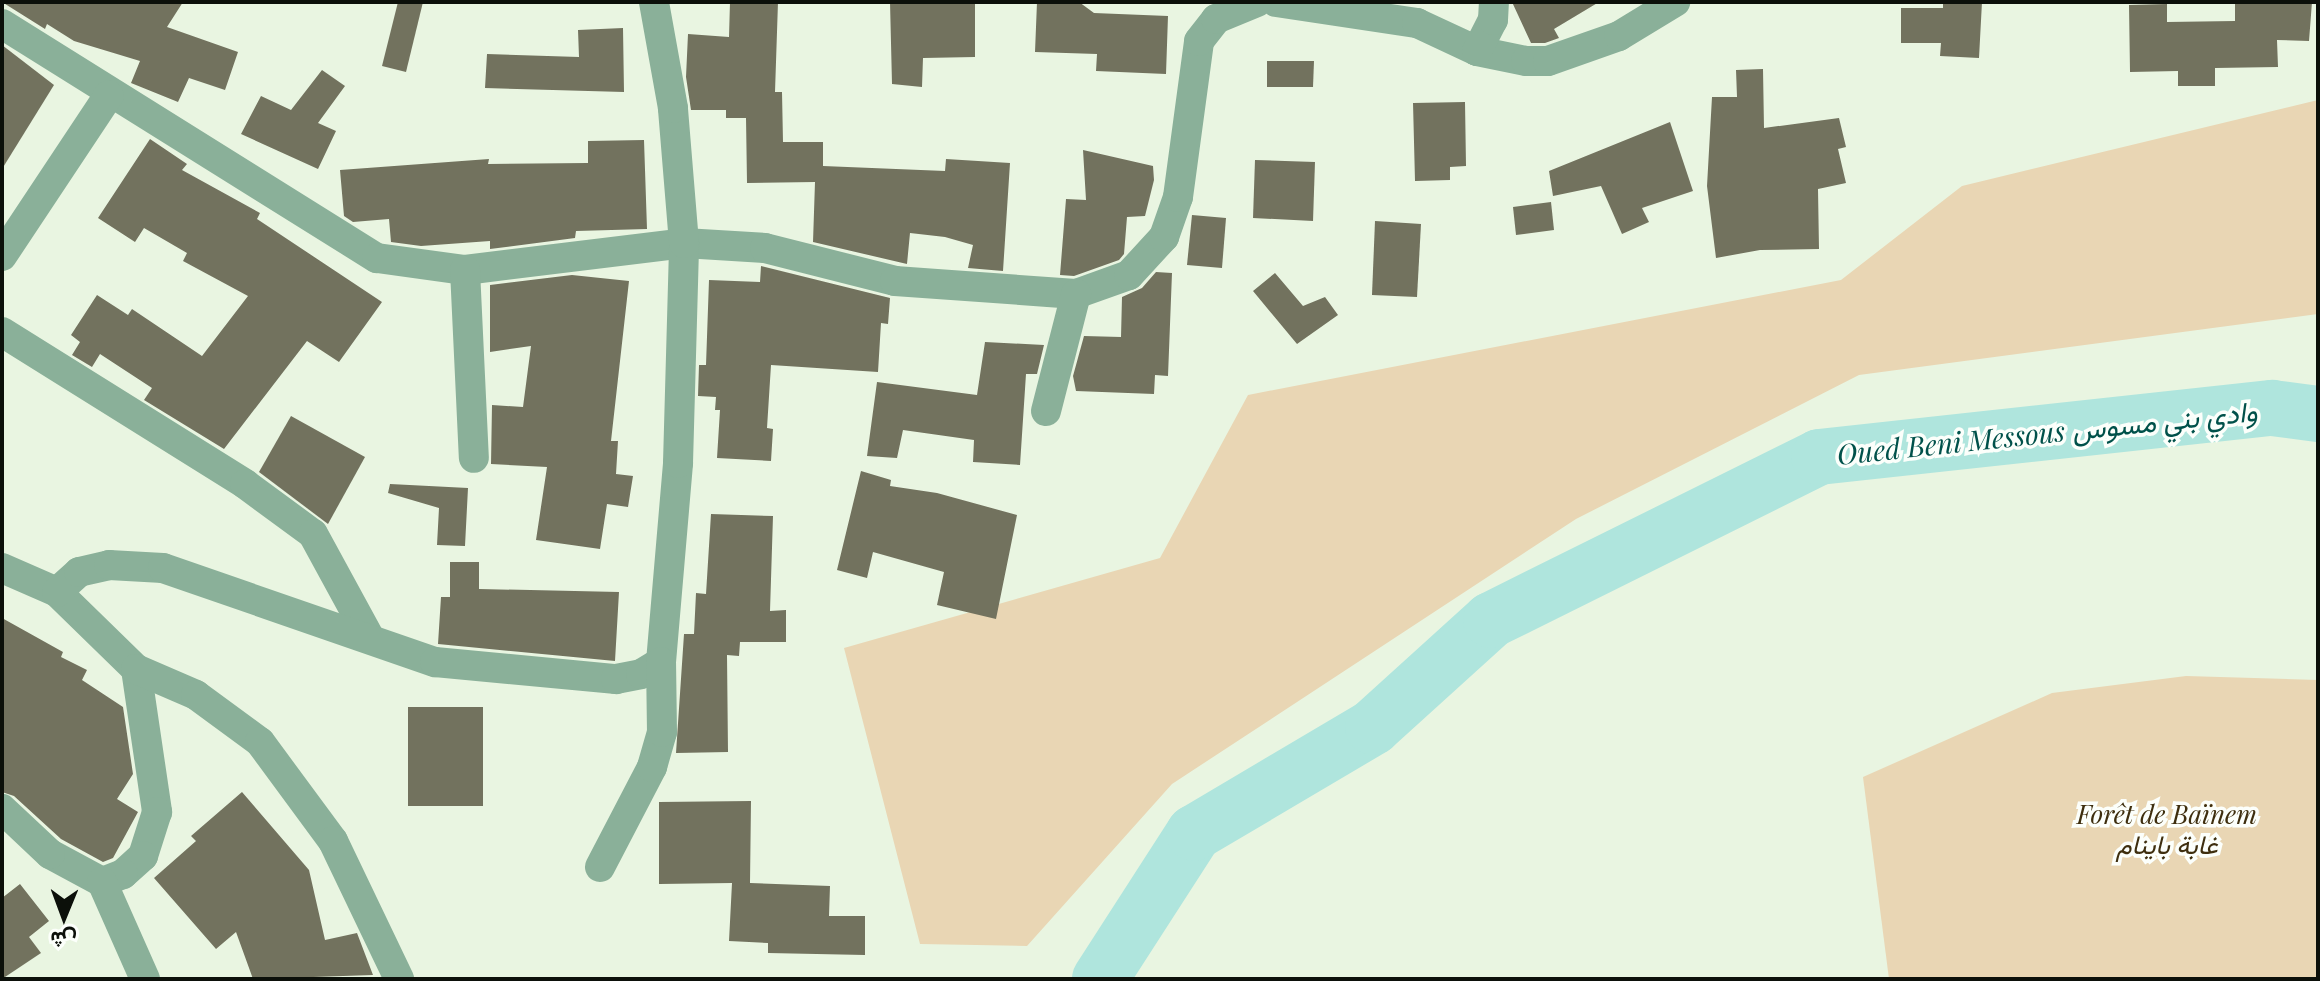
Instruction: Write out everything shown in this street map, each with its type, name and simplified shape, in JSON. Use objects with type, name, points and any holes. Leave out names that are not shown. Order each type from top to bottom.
[{"type":"street","points":[[600,867],[652,767],[662,732],[661,662],[678,463],[684,243],[673,108],[654,2]]},
{"type":"street","points":[[2,24],[109,95],[377,258],[465,270],[684,243],[765,248],[895,281],[1076,294],[1129,275],[1164,237],[1178,197],[1199,41],[1216,19],[1257,2]]},
{"type":"street","points":[[1276,2],[1417,12],[1477,51],[1548,61],[1619,36],[1675,2]]},
{"type":"street","points":[[1477,51],[1493,20],[1494,2]]},
{"type":"street","points":[[2,256],[109,95]]},
{"type":"street","points":[[465,270],[474,458]]},
{"type":"street","points":[[1046,411],[1076,294]]},
{"type":"street","points":[[2,332],[245,484],[313,534],[368,635]]},
{"type":"street","points":[[2,568],[57,592],[136,669],[196,695],[260,742],[333,841],[399,979]]},
{"type":"street","points":[[57,592],[79,572],[163,568],[314,623],[368,635],[435,662],[616,679],[641,674],[661,662]]},
{"type":"street","points":[[102,882],[123,874],[143,856],[157,812],[136,669]]},
{"type":"street","points":[[2,809],[50,854],[102,882],[145,979]]},
{"type":"green space","points":[[2318,100],[2318,314],[1859,375],[1576,519],[1172,784],[1027,946],[920,944],[844,648],[1160,558],[1248,395],[1841,280],[1962,186]]},
{"type":"green space","name":"Forêt de Baïnem غابة باينام","points":[[2186,676],[2318,680],[2318,979],[1889,979],[1863,777],[2052,693]]},
{"type":"building","points":[[2,2],[183,2],[167,27],[238,52],[225,90],[189,78],[178,102],[131,83],[140,61],[74,41],[47,24],[45,29]]},
{"type":"building","points":[[398,2],[423,2],[406,72],[382,66]]},
{"type":"building","points":[[730,2],[778,2],[775,92],[782,92],[783,142],[823,142],[823,166],[945,171],[946,159],[1010,163],[1003,271],[968,268],[973,245],[945,237],[910,233],[907,264],[813,242],[815,182],[747,183],[746,118],[726,118],[726,110],[691,110],[686,77],[688,34],[729,37]]},
{"type":"building","points":[[890,2],[975,2],[975,57],[923,58],[922,87],[892,84]]},
{"type":"building","points":[[1037,2],[1079,2],[1094,13],[1168,16],[1166,74],[1096,71],[1097,54],[1035,52]]},
{"type":"building","points":[[1512,2],[1599,2],[1554,29],[1559,38],[1545,43],[1531,43]]},
{"type":"building","points":[[1943,2],[1982,2],[1979,58],[1940,56],[1941,43],[1901,43],[1901,8],[1943,8]]},
{"type":"building","points":[[2235,2],[2312,2],[2309,41],[2277,40],[2278,67],[2215,68],[2215,86],[2178,86],[2178,71],[2130,72],[2129,5],[2167,4],[2167,22],[2235,21]]},
{"type":"building","points":[[623,28],[624,92],[485,88],[487,54],[579,57],[578,30]]},
{"type":"building","points":[[2,45],[54,85],[2,169]]},
{"type":"building","points":[[1267,61],[1314,61],[1313,87],[1267,87]]},
{"type":"building","points":[[1763,69],[1764,128],[1839,118],[1846,147],[1838,149],[1846,183],[1818,189],[1819,249],[1760,250],[1716,258],[1707,186],[1712,97],[1737,97],[1736,70]]},
{"type":"building","points":[[322,70],[345,86],[318,123],[336,131],[318,169],[241,134],[261,96],[291,110]]},
{"type":"building","points":[[1465,102],[1466,166],[1450,167],[1450,180],[1415,181],[1413,103]]},
{"type":"building","points":[[1670,122],[1693,191],[1642,208],[1649,222],[1622,234],[1601,186],[1553,196],[1549,171]]},
{"type":"building","points":[[150,139],[187,164],[182,170],[260,213],[257,219],[382,302],[339,362],[307,341],[224,449],[144,400],[152,388],[100,354],[92,367],[72,355],[80,342],[71,335],[97,295],[128,315],[132,309],[202,356],[248,296],[183,261],[187,253],[144,228],[135,242],[98,218]]},
{"type":"building","points":[[644,140],[647,229],[576,231],[575,238],[490,249],[490,241],[421,246],[391,242],[389,219],[353,222],[344,216],[340,170],[489,159],[488,164],[588,163],[588,141]]},
{"type":"building","points":[[1083,150],[1153,166],[1154,180],[1145,216],[1127,217],[1124,254],[1119,260],[1074,276],[1060,275],[1066,199],[1086,200]]},
{"type":"building","points":[[1255,160],[1315,162],[1313,221],[1253,218]]},
{"type":"building","points":[[1551,202],[1554,230],[1516,235],[1513,207]]},
{"type":"building","points":[[1192,215],[1226,218],[1222,268],[1187,265]]},
{"type":"building","points":[[1375,221],[1421,224],[1417,297],[1372,295]]},
{"type":"building","points":[[761,266],[890,298],[888,324],[881,323],[878,372],[771,365],[767,428],[773,429],[771,461],[717,458],[720,410],[715,410],[716,397],[698,396],[699,365],[706,365],[709,280],[760,282]]},
{"type":"building","points":[[1156,272],[1172,273],[1168,376],[1155,375],[1154,394],[1076,391],[1073,376],[1084,336],[1121,337],[1122,297],[1142,288]]},
{"type":"building","points":[[1275,273],[1303,306],[1325,297],[1338,315],[1297,344],[1253,291]]},
{"type":"building","points":[[572,275],[629,281],[611,441],[618,441],[616,474],[633,476],[628,507],[607,504],[600,549],[536,540],[547,467],[491,464],[492,405],[523,407],[531,346],[490,352],[490,285]]},
{"type":"building","points":[[985,342],[1044,345],[1037,374],[1026,374],[1020,465],[973,462],[974,440],[903,430],[897,458],[867,456],[877,382],[977,395]]},
{"type":"building","points":[[291,416],[365,457],[328,524],[259,472]]},
{"type":"building","points":[[861,471],[891,480],[890,486],[937,493],[1017,515],[996,619],[937,605],[944,572],[873,552],[867,578],[837,570]]},
{"type":"building","points":[[390,484],[468,488],[465,546],[437,545],[439,508],[388,493]]},
{"type":"building","points":[[711,514],[773,516],[770,611],[786,610],[786,642],[740,642],[739,656],[727,655],[728,752],[676,753],[684,634],[694,634],[696,593],[706,594]]},
{"type":"building","points":[[450,562],[479,562],[479,589],[619,592],[615,661],[438,644],[441,597],[450,597]]},
{"type":"building","points":[[2,618],[63,652],[61,657],[87,670],[82,680],[123,707],[133,774],[117,799],[138,812],[113,858],[103,862],[61,839],[14,796],[2,792]]},
{"type":"building","points":[[408,707],[483,707],[483,806],[408,806]]},
{"type":"building","points":[[242,792],[309,870],[325,940],[357,933],[373,975],[253,979],[236,932],[216,949],[154,878],[196,841],[191,836]]},
{"type":"building","points":[[751,801],[750,883],[830,886],[829,916],[865,916],[865,955],[768,953],[768,943],[729,941],[732,883],[659,884],[659,802]]},
{"type":"building","points":[[20,884],[49,921],[29,937],[41,953],[2,979],[2,898]]},
{"type":"waterway","name":"Oued Beni Messous وادي بني مسوس","points":[[1100,979],[1194,833],[1373,727],[1491,620],[1819,457],[2272,408],[2318,414]]}]
